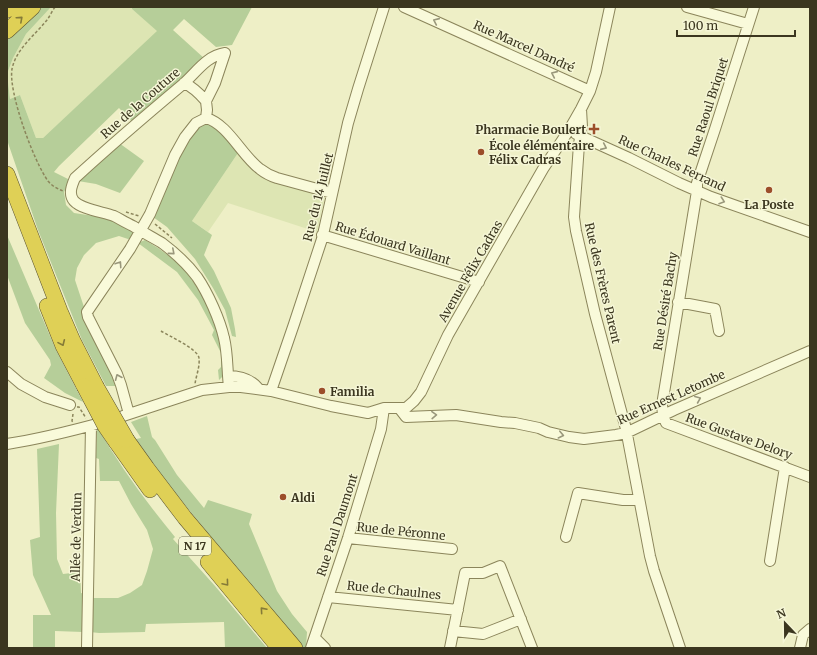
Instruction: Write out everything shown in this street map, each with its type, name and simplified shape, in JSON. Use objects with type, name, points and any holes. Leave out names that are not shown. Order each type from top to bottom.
[{"type":"highway","points":[[7,10],[14,7]]},
{"type":"highway","points":[[7,31],[33,7]]},
{"type":"highway","name":"N 17","points":[[7,174],[90,386]]},
{"type":"highway","name":"N 17","points":[[7,203],[63,346],[90,386],[122,441],[147,468],[285,646]]},
{"type":"street","name":"Rue du 14 Juillet","points":[[271,391],[322,235],[348,123],[384,7]]},
{"type":"street","name":"Rue Marcel Dandré","points":[[404,7],[590,91]]},
{"type":"street","name":"Avenue Félix Cadras","points":[[7,444],[32,440],[90,426],[197,392],[229,387],[271,391],[368,413],[384,408],[406,408],[421,392],[448,335],[543,169],[581,109],[590,91],[596,72],[610,7]]},
{"type":"street","points":[[687,7],[748,24]]},
{"type":"street","name":"Rue Raoul Briquet","points":[[697,191],[696,183],[754,7]]},
{"type":"street","name":"Rue de la Couture","points":[[71,194],[71,187],[75,178],[115,141],[184,83],[207,60],[213,56],[225,53],[215,83],[206,101]]},
{"type":"street","points":[[184,83],[192,87],[206,101],[206,118]]},
{"type":"street","name":"Rue des Frères Parent","points":[[581,109],[582,127],[576,173],[574,217],[576,231],[595,314],[626,428],[648,549],[680,648]]},
{"type":"street","points":[[129,414],[117,374],[88,317],[87,312],[130,248],[147,219],[155,205],[175,156],[185,137],[196,123],[206,118],[216,123],[234,140],[259,169],[268,174],[277,178],[332,193]]},
{"type":"street","name":"Rue Charles Ferrand","points":[[569,130],[711,197],[810,232]]},
{"type":"street","name":"Rue Désiré Bachy","points":[[663,415],[662,405],[697,191]]},
{"type":"street","points":[[71,194],[75,202],[81,206],[115,217],[162,244],[185,264],[197,278],[216,314],[224,338],[229,387]]},
{"type":"street","name":"Rue Édouard Vaillant","points":[[322,235],[479,282]]},
{"type":"street","points":[[678,302],[715,309],[719,331]]},
{"type":"street","name":"Rue Ernest Letombe","points":[[399,408],[406,417],[456,415],[514,423],[539,428],[548,432],[569,437],[584,439],[616,436],[626,433],[674,410],[810,351]]},
{"type":"street","points":[[7,372],[21,384],[39,394],[72,406]]},
{"type":"street","points":[[228,376],[234,376],[252,381],[259,389]]},
{"type":"street","name":"Rue Paul Daumont","points":[[311,648],[348,538],[381,429],[384,408]]},
{"type":"street","name":"Rue Gustave Delory","points":[[663,415],[666,423],[810,477]]},
{"type":"street","name":"Allée de Verdun","points":[[87,648],[90,426]]},
{"type":"street","points":[[770,561],[785,467]]},
{"type":"street","points":[[566,537],[578,493],[623,500],[639,500]]},
{"type":"street","name":"Rue de Péronne","points":[[348,538],[452,549]]},
{"type":"street","points":[[450,648],[465,573],[483,573],[500,566],[532,648]]},
{"type":"street","name":"Rue de Chaulnes","points":[[328,597],[458,610]]},
{"type":"street","points":[[453,631],[483,634],[521,619]]},
{"type":"street","points":[[800,648],[803,635],[810,629]]},
{"type":"street","points":[[315,638],[325,648]]},
{"type":"path","points":[[55,7],[17,55],[12,69],[12,82],[14,95],[34,155],[49,182],[58,190],[71,194]]},
{"type":"path","points":[[124,211],[147,219],[173,240]]},
{"type":"path","points":[[161,331],[192,349],[199,356],[195,383],[197,392]]},
{"type":"path","points":[[78,429],[76,424],[72,421],[72,406],[79,408],[90,426]]},
{"type":"green space","points":[[40,7],[51,7],[26,34],[13,58],[7,74],[7,39]]},
{"type":"green space","points":[[51,7],[132,7],[132,9],[158,31],[43,138],[36,138],[20,95],[10,99],[7,74],[13,58],[26,34]]},
{"type":"green space","points":[[132,7],[252,7],[232,45],[216,47],[184,19],[173,30],[205,59],[133,123],[119,108],[54,172],[70,180],[64,192],[66,205],[74,213],[110,220],[133,232],[131,240],[119,236],[96,243],[84,255],[77,268],[75,280],[85,310],[119,386],[106,386],[82,340],[38,230],[7,140],[7,74],[10,99],[20,95],[36,138],[43,138],[157,31],[132,9]]},
{"type":"green space","points":[[211,122],[240,150],[192,221],[212,235],[204,255],[214,271],[231,308],[236,337],[232,336],[225,310],[195,259],[167,227],[153,217],[182,149],[199,125]]},
{"type":"green space","points":[[119,143],[144,161],[120,193],[96,184],[78,181]]},
{"type":"green space","points":[[240,150],[253,166],[325,195],[317,232],[228,203],[208,232],[192,221]]},
{"type":"green space","points":[[7,235],[56,350],[83,402],[65,393],[44,378],[51,365],[50,360],[25,323],[7,275]]},
{"type":"green space","points":[[145,240],[183,266],[214,316],[221,339],[225,374],[219,380],[218,370],[221,367],[221,353],[212,335],[214,330],[198,300],[177,272],[138,243]]},
{"type":"green space","points":[[147,416],[152,437],[177,475],[204,508],[208,500],[252,514],[249,524],[277,591],[292,614],[307,632],[306,648],[303,648],[189,510],[162,476],[136,439],[141,438],[131,422]]},
{"type":"green space","points":[[97,427],[134,484],[175,537],[173,539],[267,648],[225,648],[224,622],[146,624],[145,632],[90,632],[90,597],[118,598],[130,593],[142,585],[153,549],[147,530],[119,481],[100,481],[99,459],[96,458]]},
{"type":"green space","points":[[59,444],[56,513],[57,559],[63,574],[80,572],[81,593],[84,594],[83,632],[55,631],[55,648],[33,648],[33,615],[51,615],[33,575],[30,540],[40,537],[37,449]]},
{"type":"place","name":"Pharmacie Boulert","points":[[594,129]]},
{"type":"place","name":"École élémentaire Félix Cadras","points":[[481,152]]},
{"type":"place","name":"La Poste","points":[[769,190]]},
{"type":"place","name":"Familia","points":[[322,391]]},
{"type":"place","name":"Aldi","points":[[283,497]]}]
